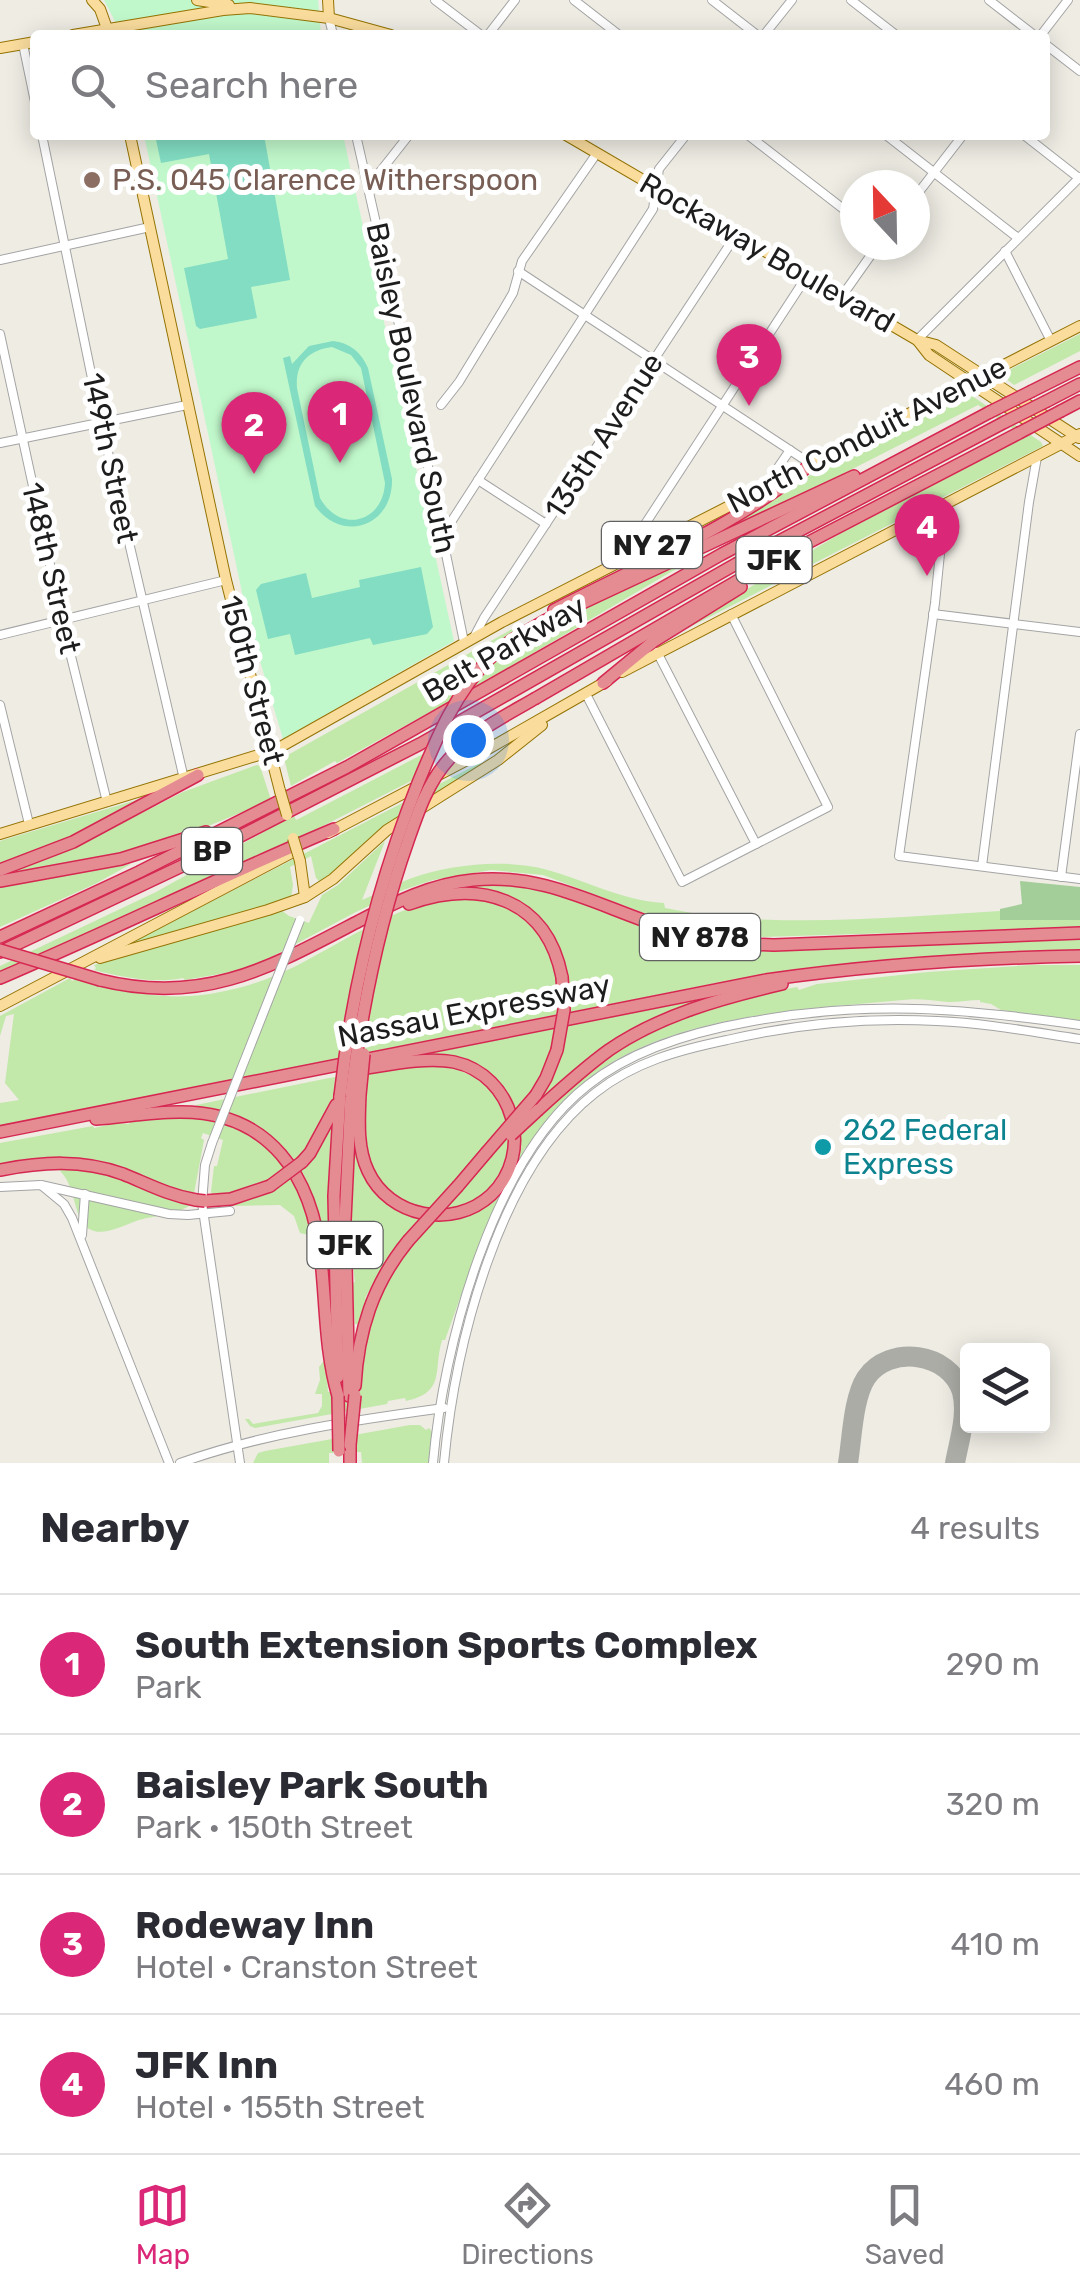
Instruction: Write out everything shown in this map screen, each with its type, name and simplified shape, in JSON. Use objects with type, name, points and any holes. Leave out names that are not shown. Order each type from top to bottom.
[{"type":"highway","name":"Belt Parkway","points":[[0,936],[262,811],[390,744],[705,563],[1077,368]]},
{"type":"highway","name":"Belt Parkway","points":[[0,951],[136,888],[420,744],[712,577],[1080,384]]},
{"type":"highway","name":"JFK","points":[[351,1095],[374,957],[404,852],[433,781],[466,742],[701,601],[1080,401]]},
{"type":"highway","points":[[625,572],[922,447]]},
{"type":"highway","points":[[625,572],[781,489],[811,464]]},
{"type":"highway","points":[[603,683],[654,641],[838,526]]},
{"type":"highway","name":"JFK","points":[[347,1396],[344,1220],[359,978],[392,853],[424,768],[466,686],[505,640],[526,624],[625,572]]},
{"type":"highway","points":[[0,870],[73,842],[198,775]]},
{"type":"highway","points":[[0,881],[134,856],[262,811]]},
{"type":"highway","points":[[0,978],[334,829]]},
{"type":"highway","name":"NY 878","points":[[0,951],[100,980],[157,988],[214,984],[270,967],[421,892],[460,882],[498,879],[537,882],[660,926],[736,943],[774,945],[1080,933]]},
{"type":"highway","points":[[0,960],[54,935],[136,888]]},
{"type":"highway","points":[[340,932],[421,900],[461,892],[484,894],[514,905],[539,926],[553,946],[562,977],[564,1010],[557,1050],[536,1095],[488,1154]]},
{"type":"highway","name":"Nassau Expressway","points":[[0,1132],[715,988],[870,968],[1080,956]]},
{"type":"highway","points":[[346,1455],[347,1396],[368,1309],[385,1273],[408,1240],[488,1154],[610,1050],[655,1024],[742,994],[870,968]]},
{"type":"highway","points":[[192,1093],[416,1062],[442,1060],[463,1064],[489,1080],[510,1110],[515,1130],[511,1164],[501,1183],[480,1203],[455,1214],[410,1210],[377,1186],[364,1161],[351,1095]]},
{"type":"highway","points":[[0,1170],[35,1163],[82,1164],[120,1173],[172,1196],[205,1201],[232,1199],[270,1186],[302,1162],[351,1095]]},
{"type":"highway","points":[[52,1122],[183,1112],[229,1119],[276,1149],[299,1178],[309,1199],[321,1256],[330,1366],[347,1396]]},
{"type":"main road","points":[[92,0],[100,9],[107,30]]},
{"type":"main road","points":[[197,0],[329,18],[373,30]]},
{"type":"main road","points":[[328,0],[329,18]]},
{"type":"main road","points":[[118,30],[250,8]]},
{"type":"main road","points":[[0,48],[29,43]]},
{"type":"main road","name":"150th Street","points":[[131,140],[226,580],[300,861],[305,897]]},
{"type":"main road","name":"Rockaway Boulevard","points":[[575,140],[917,340],[936,344],[1080,456]]},
{"type":"main road","name":"North Conduit Avenue","points":[[0,833],[271,752],[469,640],[625,572],[764,489],[1080,326]]},
{"type":"main road","name":"Rockaway Boulevard","points":[[978,379],[1079,436]]},
{"type":"main road","points":[[0,1006],[488,749],[657,652],[1079,436]]},
{"type":"main road","points":[[70,968],[305,897],[340,874],[388,830],[508,753],[564,706]]},
{"type":"street","points":[[435,0],[477,30]]},
{"type":"street","points":[[488,30],[515,0]]},
{"type":"street","points":[[574,0],[613,30]]},
{"type":"street","points":[[712,0],[754,30]]},
{"type":"street","points":[[765,30],[792,0]]},
{"type":"street","points":[[851,0],[890,30]]},
{"type":"street","points":[[989,0],[1030,30]]},
{"type":"street","points":[[1041,30],[1068,0]]},
{"type":"street","points":[[329,18],[332,30]]},
{"type":"street","points":[[1050,48],[1080,71]]},
{"type":"street","name":"149th Street","points":[[43,140],[101,422],[184,779]]},
{"type":"street","name":"Baisley Boulevard South","points":[[357,140],[442,536],[469,640]]},
{"type":"street","points":[[367,182],[405,140]]},
{"type":"street","points":[[442,536],[653,209],[660,169],[682,140]]},
{"type":"street","points":[[754,140],[840,206]]},
{"type":"street","points":[[892,140],[1018,238]]},
{"type":"street","points":[[930,177],[959,140]]},
{"type":"street","points":[[917,340],[1080,178],[1031,140]]},
{"type":"street","points":[[441,405],[513,293],[522,261],[597,153]]},
{"type":"street","points":[[0,260],[150,227]]},
{"type":"street","name":"135th Avenue","points":[[469,640],[736,235]]},
{"type":"street","points":[[1005,251],[1051,341]]},
{"type":"street","points":[[842,296],[867,260]]},
{"type":"street","points":[[518,271],[811,464]]},
{"type":"street","points":[[625,572],[722,405],[807,276]]},
{"type":"street","name":"148th Street","points":[[0,334],[62,620],[107,802]]},
{"type":"street","points":[[0,443],[187,405]]},
{"type":"street","points":[[764,489],[790,450]]},
{"type":"street","points":[[982,866],[1037,457]]},
{"type":"street","points":[[478,480],[546,524]]},
{"type":"street","points":[[944,504],[933,614],[899,856],[1080,879]]},
{"type":"street","points":[[0,635],[226,580]]},
{"type":"street","points":[[586,694],[682,882],[828,807],[731,614]]},
{"type":"street","points":[[933,614],[1080,632]]},
{"type":"street","points":[[657,652],[756,844]]},
{"type":"street","points":[[0,705],[29,824]]},
{"type":"street","points":[[1060,877],[1080,734]]},
{"type":"street","name":"150th Street","points":[[203,1212],[204,1179],[212,1143],[300,920],[305,897]]},
{"type":"street","points":[[433,1463],[451,1348],[466,1295],[506,1196],[556,1116],[584,1088],[614,1067],[646,1051],[702,1032],[834,1010],[946,1008],[1080,1025]]},
{"type":"street","points":[[444,1463],[463,1341],[479,1286],[517,1196],[562,1124],[580,1105],[623,1074],[656,1058],[702,1045],[782,1028],[846,1022],[952,1022],[1080,1039]]},
{"type":"street","points":[[0,1186],[40,1185],[170,1214],[230,1210]]},
{"type":"street","points":[[40,1185],[64,1204],[82,1242],[168,1463]]},
{"type":"street","points":[[82,1242],[85,1194]]},
{"type":"street","points":[[203,1212],[240,1463]]},
{"type":"street","points":[[180,1463],[238,1444],[300,1431],[450,1407]]},
{"type":"green space","points":[[104,0],[318,0],[321,30],[119,30]]},
{"type":"green space","points":[[145,140],[344,140],[454,641],[283,739],[248,620]]},
{"type":"green space","points":[[156,140],[265,140],[290,280],[251,287],[257,318],[200,329],[196,326],[184,268],[228,259],[209,154],[161,163]]},
{"type":"green space","points":[[1080,334],[1080,351],[1014,385],[1005,378],[1005,372]]},
{"type":"green space","points":[[333,341],[345,344],[358,353],[368,368],[392,479],[384,508],[364,524],[339,524],[315,506],[283,358],[290,356],[292,364],[309,346]],"holes":[[[332,347],[351,355],[361,368],[385,483],[377,507],[369,515],[349,520],[328,509],[320,498],[297,379],[301,365],[316,351]]]},
{"type":"green space","points":[[964,393],[1043,446],[688,628],[687,625],[843,532],[1025,437],[978,405],[679,553],[855,450]]},
{"type":"green space","points":[[680,563],[681,566],[481,684],[291,786],[286,756],[514,628],[532,633],[565,621],[565,617]]},
{"type":"green space","points":[[421,567],[433,627],[427,634],[373,645],[370,638],[295,655],[290,634],[268,639],[256,590],[261,584],[306,573],[312,598],[360,587],[359,580]]},
{"type":"green space","points":[[425,753],[413,780],[266,855],[0,975],[0,966],[156,892],[287,819],[294,816],[296,820]]},
{"type":"green space","points":[[480,763],[482,766],[324,880],[316,878],[311,856],[290,867],[291,898],[134,944],[133,942]]},
{"type":"green space","points":[[257,765],[271,800],[124,855],[0,876],[89,840],[183,792]]},
{"type":"green space","points":[[140,799],[80,833],[0,863],[0,841]]},
{"type":"green space","points":[[385,841],[362,900],[444,869],[512,864],[544,869],[617,894],[664,903],[665,908],[705,915],[832,920],[1000,911],[1001,920],[1080,920],[1080,927],[758,937],[706,931],[652,916],[543,875],[491,870],[433,880],[403,890],[262,962],[231,972],[161,980],[94,970],[94,965],[281,910],[309,923],[322,895]]},
{"type":"green space","points":[[131,864],[95,884],[0,927],[0,883]]},
{"type":"green space","points":[[1020,881],[1080,887],[1080,920],[1000,920],[1000,909],[1022,904]]},
{"type":"green space","points":[[471,886],[523,886],[552,891],[666,935],[742,949],[1080,938],[1080,950],[898,960],[716,983],[0,1127],[0,1103],[19,1100],[5,1083],[14,1014],[6,1016],[0,1036],[0,1016],[70,978],[173,996],[242,987],[275,976],[412,908],[443,899],[473,897],[502,903],[528,920],[546,942],[568,985],[555,942],[539,918],[516,899]]},
{"type":"green space","points":[[1032,965],[1080,965],[1080,1021],[1001,1010],[980,1000],[914,999],[784,1012],[702,1027],[626,1055],[593,1075],[556,1109],[521,1158],[517,1157],[522,1146],[499,1083],[431,1057],[431,1053],[722,995],[646,1025],[543,1100],[540,1096],[556,1070],[562,1050],[538,1084],[527,1125],[630,1043],[711,1008],[817,984]]},
{"type":"green space","points":[[447,1066],[463,1072],[489,1087],[504,1107],[510,1131],[507,1155],[497,1178],[480,1196],[456,1207],[427,1209],[398,1199],[378,1178],[372,1165],[366,1138],[365,1096],[334,1097],[328,1266],[314,1199],[296,1162],[264,1132],[242,1120],[196,1105],[329,1078]]},
{"type":"green space","points":[[190,1116],[231,1125],[274,1150],[301,1185],[314,1236],[300,1233],[294,1216],[280,1205],[218,1203],[211,1192],[223,1140],[203,1133],[192,1204],[104,1232],[84,1224],[70,1186],[50,1164],[30,1160],[0,1164],[0,1143],[93,1126]]},
{"type":"green space","points":[[356,1139],[364,1170],[420,1217],[494,1197],[500,1199],[442,1340],[436,1379],[427,1392],[406,1401],[388,1401],[255,1428],[245,1419],[253,1424],[318,1413],[322,1394],[315,1394],[323,1362],[328,1392],[360,1389],[366,1341],[379,1295],[395,1267],[426,1229],[406,1236],[388,1259],[365,1298],[359,1324],[355,1324],[351,1210]]},
{"type":"green space","points":[[420,1425],[432,1432],[431,1463],[362,1463],[361,1452],[329,1453],[329,1463],[253,1463],[258,1453],[265,1451]]},
{"type":"taxiway","points":[[848,1463],[856,1407],[866,1378],[876,1367],[903,1357],[918,1357],[945,1368],[962,1392],[963,1418],[955,1463]]},
{"type":"place","name":"P.S. 045 Clarence Witherspoon","points":[[92,180]]},
{"type":"place","name":"Rodeway Inn","points":[[749,406]]},
{"type":"place","name":"South Extension Sports Complex","points":[[340,463]]},
{"type":"place","name":"Baisley Park South","points":[[254,474]]},
{"type":"place","name":"JFK Inn","points":[[927,576]]},
{"type":"place","name":"262 Federal Express","points":[[823,1147]]}]
